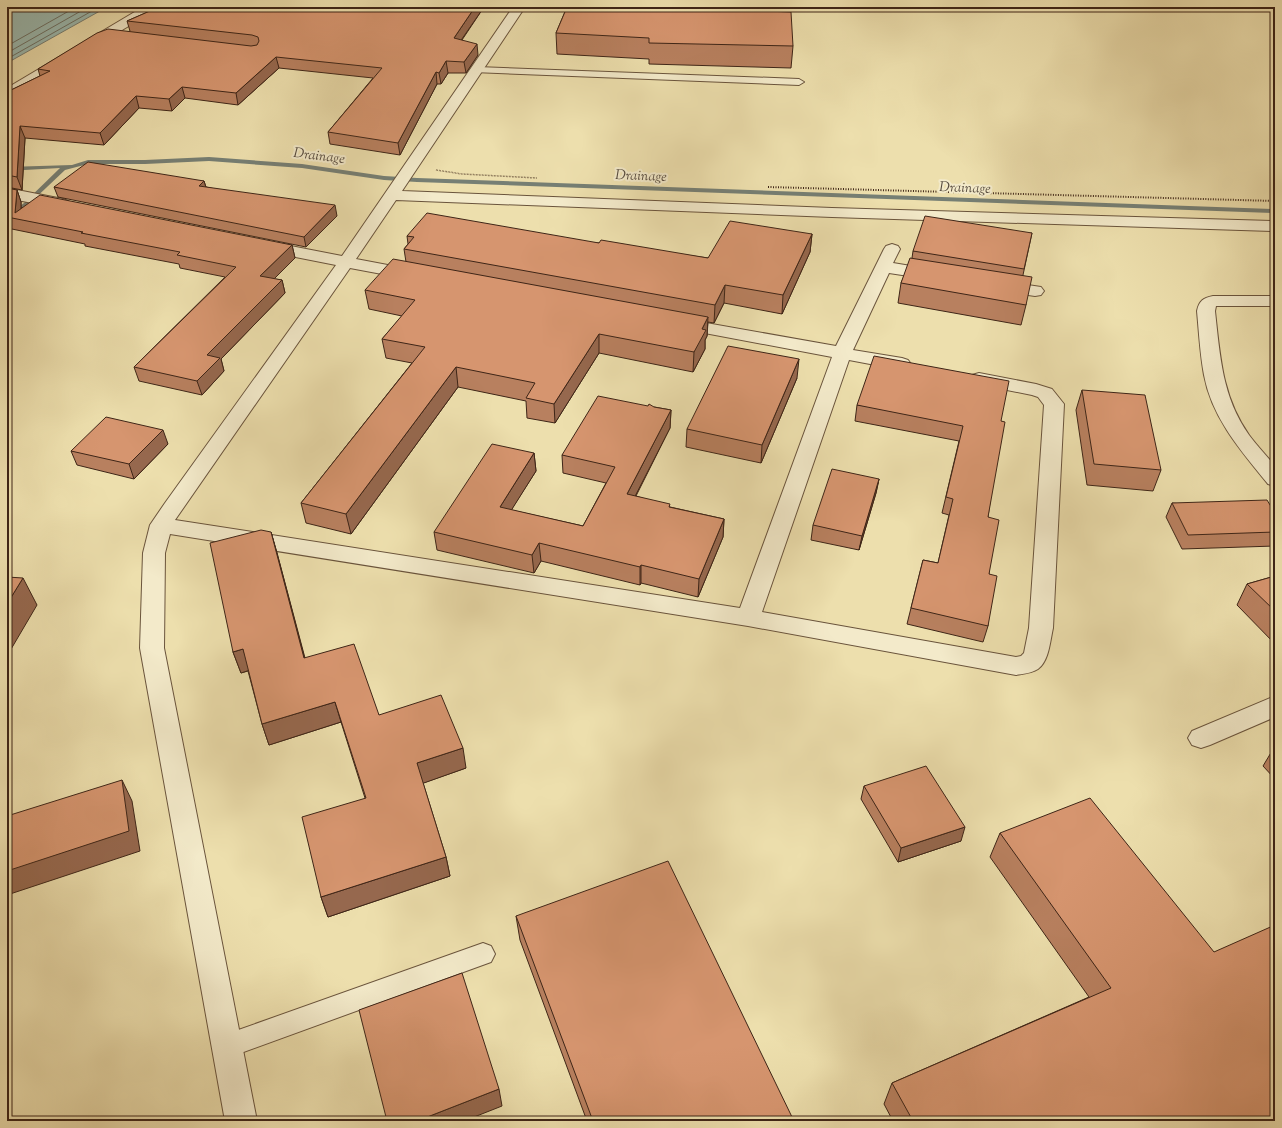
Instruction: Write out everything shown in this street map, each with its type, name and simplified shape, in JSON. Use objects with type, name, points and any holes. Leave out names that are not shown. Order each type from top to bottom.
[{"type":"street","points":[[7,94],[151,7]]},
{"type":"street","points":[[241,1121],[152,648],[154,552],[161,525],[346,262],[519,7]]},
{"type":"street","points":[[106,34],[129,37]]},
{"type":"street","points":[[394,190],[607,206],[1275,226]]},
{"type":"street","points":[[11,194],[81,208]]},
{"type":"street","points":[[245,242],[431,278]]},
{"type":"street","points":[[748,618],[842,353],[892,249]]},
{"type":"street","points":[[884,267],[952,278]]},
{"type":"street","points":[[982,283],[1035,291]]},
{"type":"street","points":[[1275,301],[1213,301],[1208,304],[1206,311],[1213,374],[1218,393],[1226,412],[1241,438],[1275,479]]},
{"type":"street","points":[[664,321],[920,368]]},
{"type":"street","points":[[161,525],[748,618],[1002,665],[1016,666],[1029,663],[1035,656],[1041,628],[1054,404],[1051,398],[1045,393],[1036,390],[958,375]]},
{"type":"street","points":[[1201,738],[1275,706]]},
{"type":"lane","points":[[477,70],[799,82]]},
{"type":"lane","points":[[226,1046],[483,954]]},
{"type":"path","points":[[412,166],[462,174],[540,178]]},
{"type":"path","points":[[767,187],[1275,200]]},
{"type":"water","points":[[7,7],[107,7],[7,63]]},
{"type":"building","points":[[159,7],[475,7],[454,38],[477,44],[464,62],[446,61],[439,73],[436,72],[398,143],[328,132],[382,68],[276,57],[236,93],[182,87],[169,99],[136,96],[100,133],[20,126],[17,177],[7,175],[7,92],[50,71],[38,69],[97,33],[108,29],[251,46],[257,45],[259,41],[258,37],[252,35],[127,21]]},
{"type":"building","points":[[567,7],[765,7],[765,11],[791,12],[793,46],[649,43],[649,38],[556,33]]},
{"type":"building","points":[[88,162],[204,181],[199,186],[335,205],[304,237],[54,187]]},
{"type":"building","points":[[7,188],[17,190],[15,213],[40,195],[292,245],[260,276],[282,280],[207,355],[220,358],[197,381],[134,367],[236,267],[177,255],[180,252],[7,217]]},
{"type":"building","points":[[427,213],[599,243],[601,240],[708,258],[730,221],[812,234],[783,295],[725,285],[715,305],[404,249],[414,237],[407,236]]},
{"type":"building","points":[[925,216],[1032,233],[1024,269],[913,251]]},
{"type":"building","points":[[910,258],[1032,277],[1026,305],[901,283]]},
{"type":"building","points":[[393,259],[708,317],[702,329],[706,330],[694,352],[599,334],[554,404],[526,398],[535,383],[456,367],[346,514],[301,503],[425,347],[382,339],[415,300],[365,290]]},
{"type":"building","points":[[728,346],[799,359],[762,445],[687,429]]},
{"type":"building","points":[[874,356],[1009,381],[1001,421],[1005,422],[988,517],[999,520],[989,574],[997,576],[988,626],[911,608],[923,560],[938,563],[953,499],[946,497],[963,426],[857,405]]},
{"type":"building","points":[[1082,390],[1145,395],[1161,470],[1094,464]]},
{"type":"building","points":[[598,396],[648,406],[649,404],[654,407],[671,410],[627,494],[670,504],[669,507],[724,519],[699,579],[641,565],[640,567],[539,543],[532,555],[434,532],[492,444],[534,453],[500,507],[583,526],[615,467],[562,455]]},
{"type":"building","points":[[106,417],[163,430],[129,464],[71,451]]},
{"type":"building","points":[[832,469],[879,479],[862,536],[813,525]]},
{"type":"building","points":[[1267,500],[1275,513],[1275,532],[1188,535],[1172,503]]},
{"type":"building","points":[[261,530],[271,532],[304,658],[354,644],[379,715],[441,695],[463,748],[417,763],[446,857],[321,897],[302,817],[366,798],[335,702],[262,724],[243,649],[233,652],[210,543]]},
{"type":"building","points":[[1275,576],[1275,611],[1247,584]]},
{"type":"building","points":[[7,577],[23,578],[7,604]]},
{"type":"building","points":[[926,766],[965,827],[901,848],[864,786]]},
{"type":"building","points":[[122,780],[129,831],[7,871],[7,816]]},
{"type":"building","points":[[1090,798],[1214,952],[1275,925],[1275,1121],[913,1121],[892,1083],[1111,988],[1000,833]]},
{"type":"building","points":[[668,861],[792,1117],[783,1121],[593,1121],[516,916]]},
{"type":"building","points":[[462,973],[499,1089],[417,1121],[387,1121],[359,1010]]},
{"type":"waterway","name":"Drainage","points":[[7,219],[26,204],[63,169],[88,162],[145,162],[209,159],[302,166],[384,178],[417,180],[1275,211]]},
{"type":"waterway","name":"Drainage","points":[[7,169],[70,166]]}]
